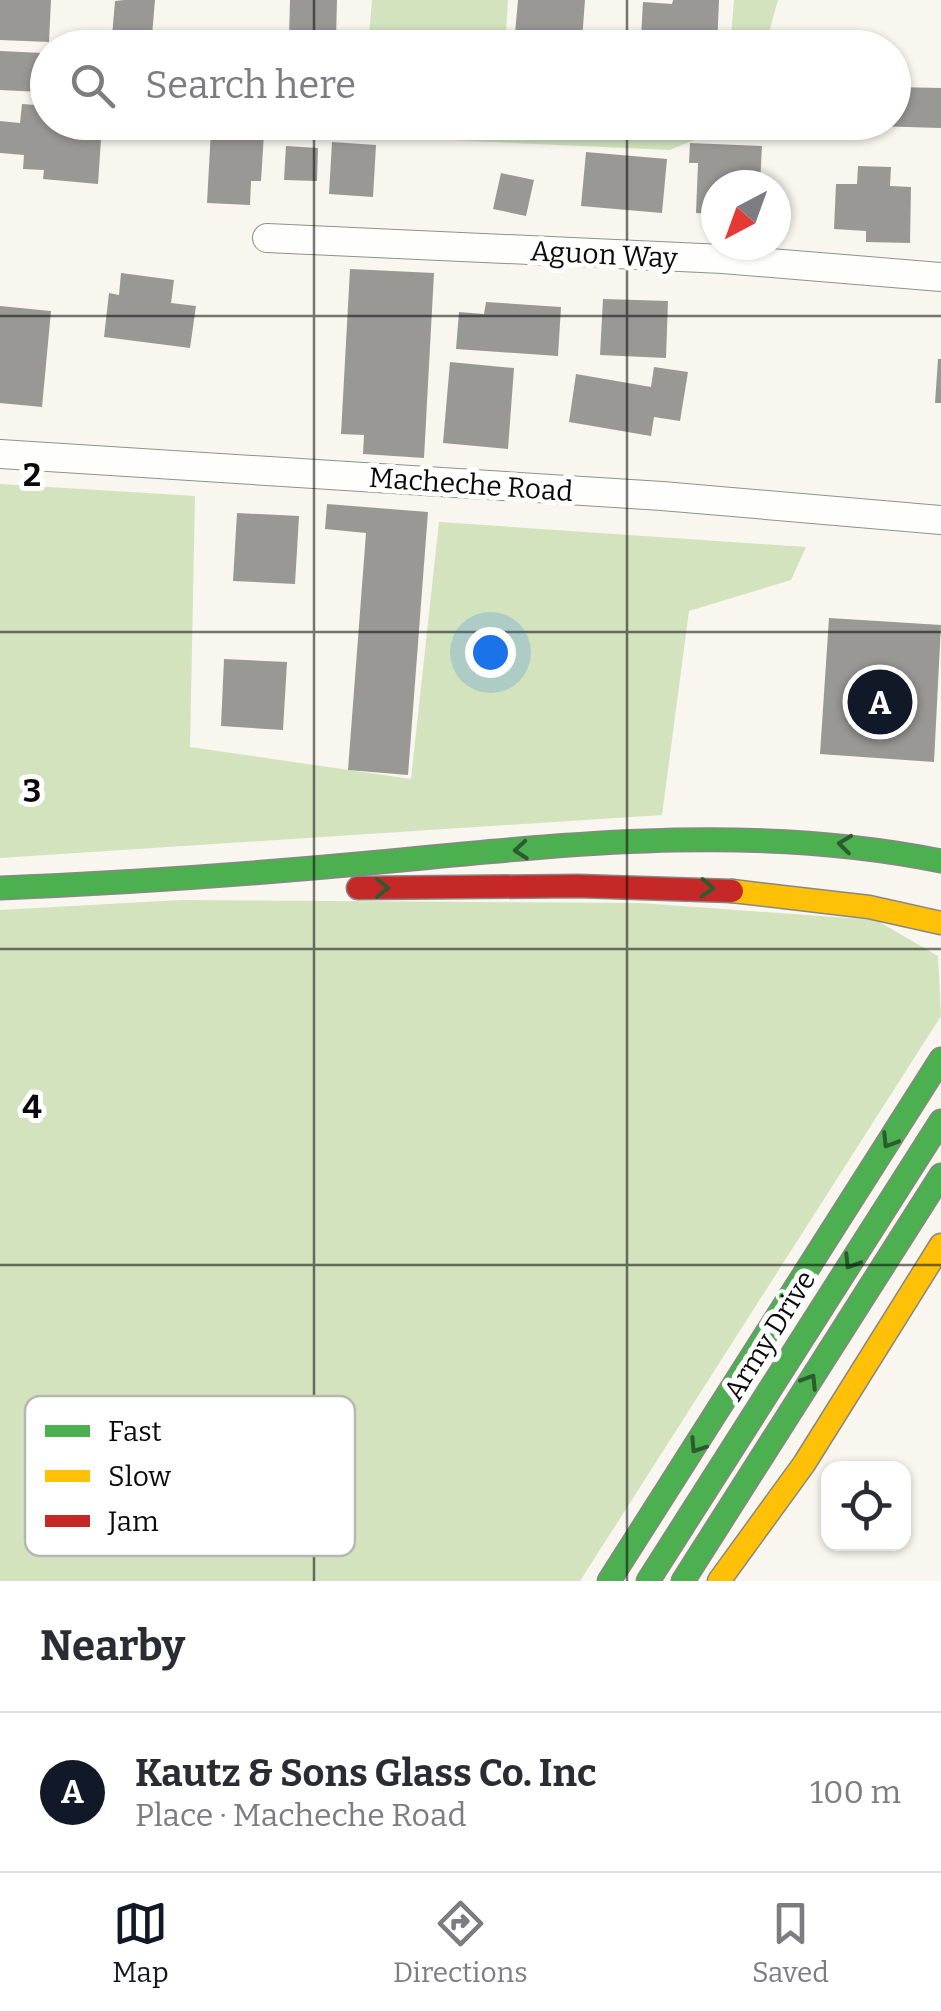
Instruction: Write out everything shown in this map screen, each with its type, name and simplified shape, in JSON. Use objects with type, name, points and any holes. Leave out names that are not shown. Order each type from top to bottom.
[{"type":"main road","points":[[0,888],[180,881],[620,839],[690,837],[835,842],[941,862]]},
{"type":"main road","points":[[180,881],[305,889],[626,886],[754,890],[823,897],[941,923]]},
{"type":"main road","points":[[609,1581],[941,1059]]},
{"type":"main road","name":"Army Drive","points":[[648,1581],[941,1121]]},
{"type":"main road","points":[[683,1581],[941,1174]]},
{"type":"main road","points":[[720,1581],[804,1464],[941,1246]]},
{"type":"street","name":"Aguon Way","points":[[267,238],[723,260],[941,277]]},
{"type":"street","name":"Macheche Road","points":[[0,454],[680,498],[941,520]]},
{"type":"green space","points":[[372,0],[508,0],[506,30],[369,30]]},
{"type":"green space","points":[[734,0],[778,0],[770,30],[731,30]]},
{"type":"green space","points":[[450,140],[694,140],[670,150]]},
{"type":"green space","points":[[0,484],[195,496],[190,747],[411,779],[439,522],[806,547],[791,580],[689,611],[662,815],[0,858]]},
{"type":"green space","points":[[181,900],[640,903],[876,920],[938,956],[941,1016],[580,1581],[0,1581],[0,910]]},
{"type":"building","points":[[0,0],[51,0],[50,30],[30,30],[30,41],[0,40]]},
{"type":"building","points":[[155,0],[152,30],[113,30],[115,1]]},
{"type":"building","points":[[290,0],[337,0],[336,30],[289,30]]},
{"type":"building","points":[[518,0],[585,0],[583,30],[515,30]]},
{"type":"building","points":[[673,0],[719,0],[718,30],[641,30],[643,2],[672,4]]},
{"type":"building","points":[[0,51],[30,52],[30,91],[0,90]]},
{"type":"building","points":[[911,87],[941,88],[941,128],[911,127]]},
{"type":"building","points":[[22,104],[30,105],[30,140],[101,140],[98,184],[43,179],[44,170],[23,169],[24,155],[0,153],[0,121],[20,123]]},
{"type":"building","points":[[210,140],[264,140],[261,181],[251,181],[250,205],[207,203]]},
{"type":"building","points":[[332,142],[376,145],[373,197],[329,194]]},
{"type":"building","points":[[690,143],[762,146],[761,170],[701,170],[701,213],[696,213],[698,163],[689,163]]},
{"type":"building","points":[[286,146],[318,148],[317,181],[284,180]]},
{"type":"building","points":[[586,152],[667,159],[662,213],[581,206]]},
{"type":"building","points":[[858,166],[891,167],[890,186],[911,187],[910,243],[866,242],[866,231],[834,229],[836,184],[857,184]]},
{"type":"building","points":[[501,173],[534,180],[526,216],[493,209]]},
{"type":"building","points":[[350,269],[434,273],[424,458],[363,454],[364,435],[341,434]]},
{"type":"building","points":[[121,273],[174,280],[171,303],[196,306],[190,348],[104,337],[109,293],[119,295]]},
{"type":"building","points":[[603,299],[668,301],[666,358],[600,355]]},
{"type":"building","points":[[486,302],[561,307],[558,356],[456,349],[459,312],[484,314]]},
{"type":"building","points":[[0,306],[51,311],[42,407],[0,403]]},
{"type":"building","points":[[938,359],[941,403],[935,403]]},
{"type":"building","points":[[450,362],[514,368],[508,449],[443,443]]},
{"type":"building","points":[[654,367],[688,372],[680,421],[654,417],[651,436],[569,422],[576,374],[651,387]]},
{"type":"building","points":[[327,504],[428,512],[408,775],[348,770],[366,533],[325,529]]},
{"type":"building","points":[[237,513],[299,516],[295,584],[233,581]]},
{"type":"building","points":[[829,618],[941,625],[934,762],[820,754]]},
{"type":"building","points":[[224,659],[287,662],[283,730],[221,726]]},
{"type":"traffic: fast","points":[[0,888],[190,878],[661,840],[801,843],[941,861]]},
{"type":"traffic: fast","points":[[609,1581],[941,1059]]},
{"type":"traffic: fast","points":[[648,1581],[941,1121]]},
{"type":"traffic: fast","points":[[683,1581],[941,1175]]},
{"type":"traffic: slow","points":[[732,891],[869,907],[941,923]]},
{"type":"traffic: slow","points":[[719,1581],[804,1464],[941,1245]]},
{"type":"traffic: jam","points":[[358,888],[578,886],[732,891]]},
{"type":"place","name":"Kautz & Sons Glass Co. Inc","points":[[880,702]]}]
